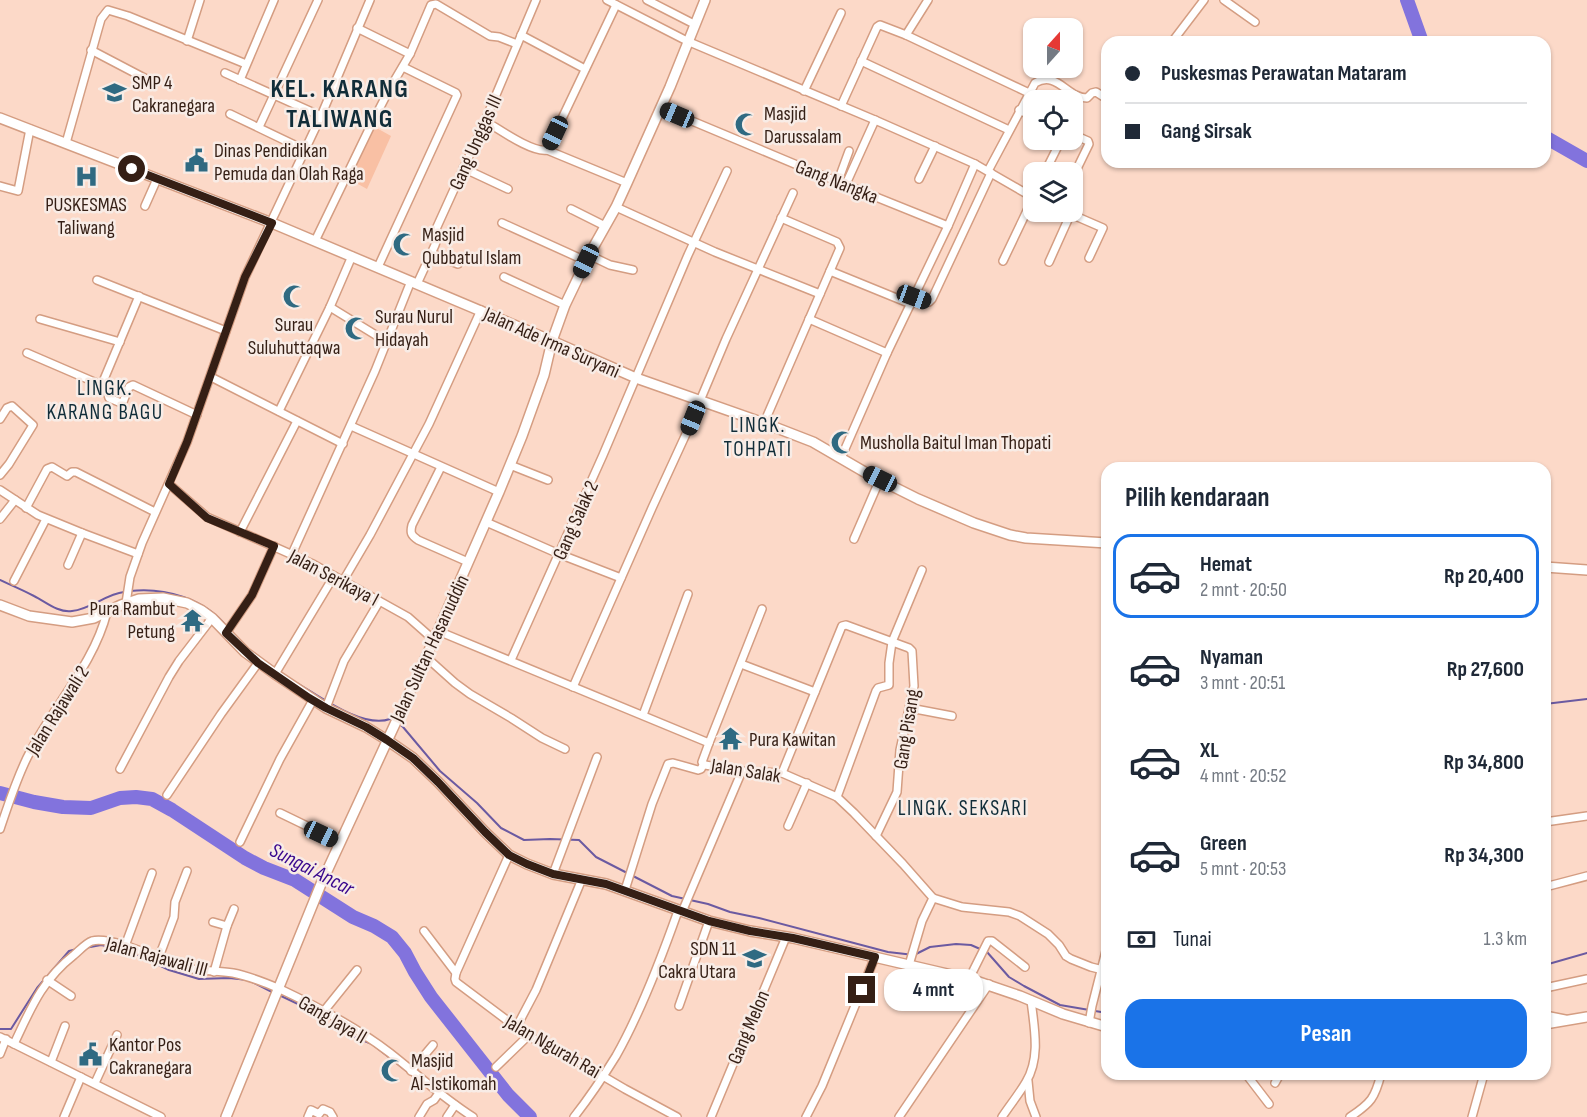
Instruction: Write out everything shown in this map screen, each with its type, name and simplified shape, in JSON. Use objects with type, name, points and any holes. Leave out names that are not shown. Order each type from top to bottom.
[{"type":"street","points":[[187,40],[200,0]]},
{"type":"street","points":[[240,80],[274,0]]},
{"type":"street","points":[[259,127],[318,0]]},
{"type":"street","points":[[126,601],[128,585],[138,554],[197,415],[245,277],[321,116],[370,0]]},
{"type":"street","name":"Gang Unggas III","points":[[292,554],[414,283],[435,245],[433,238],[436,229],[536,0]]},
{"type":"street","points":[[606,0],[687,41],[975,164],[1023,191]]},
{"type":"street","points":[[647,0],[694,24]]},
{"type":"street","name":"Jalan Sultan Hasanuddin","points":[[226,1117],[310,909],[436,636],[499,492],[544,375],[552,341],[565,305],[587,258],[616,207],[661,108],[705,0]]},
{"type":"street","points":[[906,35],[928,0]]},
{"type":"street","points":[[1177,36],[1204,0]]},
{"type":"street","points":[[1224,0],[1255,22]]},
{"type":"street","points":[[315,241],[372,123],[411,54],[432,4],[436,4],[490,36],[517,44]]},
{"type":"street","points":[[547,150],[616,5]]},
{"type":"street","points":[[66,143],[91,50],[103,14],[108,10],[246,64]]},
{"type":"street","points":[[804,91],[841,13]]},
{"type":"street","points":[[841,106],[878,26],[883,25],[1023,90]]},
{"type":"street","points":[[357,28],[411,54]]},
{"type":"street","points":[[521,36],[585,69]]},
{"type":"street","points":[[91,50],[154,83]]},
{"type":"street","points":[[861,61],[1008,130]]},
{"type":"street","points":[[378,267],[457,94],[403,67]]},
{"type":"street","points":[[225,73],[321,116]]},
{"type":"street","points":[[1031,90],[1035,83],[1046,80],[1056,82],[1069,90]]},
{"type":"street","points":[[1083,97],[1087,98],[1096,92],[1101,95]]},
{"type":"street","points":[[914,297],[929,302],[933,299],[1008,130],[1023,103]]},
{"type":"street","name":"Gang Nangka","points":[[661,108],[809,171],[948,226]]},
{"type":"street","points":[[1019,110],[1023,112]]},
{"type":"street","points":[[230,114],[305,150]]},
{"type":"street","name":"Jalan Ade Irma Suryani","points":[[0,118],[272,223],[481,310],[636,378],[813,442],[946,512],[1010,535],[1057,541],[1101,543]]},
{"type":"street","points":[[846,184],[875,120]]},
{"type":"street","points":[[485,121],[525,144],[543,151],[547,150],[627,183]]},
{"type":"street","points":[[0,186],[18,191],[30,129]]},
{"type":"street","points":[[1080,162],[1089,144],[1083,139]]},
{"type":"street","points":[[919,179],[935,146]]},
{"type":"street","points":[[838,181],[849,152]]},
{"type":"street","points":[[840,458],[975,164]]},
{"type":"street","points":[[464,168],[508,189]]},
{"type":"street","name":"Gang Salak 2","points":[[511,660],[560,554],[694,242],[727,171]]},
{"type":"street","points":[[145,206],[158,179]]},
{"type":"street","points":[[573,687],[726,339],[793,193]]},
{"type":"street","points":[[616,207],[758,270],[820,294]]},
{"type":"street","points":[[571,209],[605,226]]},
{"type":"street","points":[[764,423],[840,250],[839,244],[782,218]]},
{"type":"street","points":[[1003,261],[1023,218]]},
{"type":"street","points":[[1083,219],[1103,228],[1089,258]]},
{"type":"street","points":[[1049,262],[1065,222]]},
{"type":"street","points":[[502,223],[587,258],[633,270]]},
{"type":"street","points":[[431,253],[458,264]]},
{"type":"street","points":[[279,411],[330,307],[352,256]]},
{"type":"street","points":[[830,272],[911,304]]},
{"type":"street","points":[[504,277],[565,305]]},
{"type":"street","points":[[97,280],[226,331]]},
{"type":"street","points":[[27,353],[102,384],[139,296]]},
{"type":"street","points":[[330,307],[387,342]]},
{"type":"street","points":[[343,581],[437,408],[481,310]]},
{"type":"street","points":[[40,319],[120,342]]},
{"type":"street","points":[[809,319],[887,352]]},
{"type":"street","points":[[211,377],[343,444]]},
{"type":"street","points":[[104,381],[111,387],[109,398],[121,403],[129,387],[133,385],[197,415]]},
{"type":"street","points":[[0,419],[8,406],[12,405],[33,427],[0,475]]},
{"type":"street","points":[[240,532],[297,421]]},
{"type":"street","points":[[351,426],[499,492]]},
{"type":"street","points":[[510,465],[548,480]]},
{"type":"street","points":[[26,508],[47,469],[52,467],[67,476],[76,472],[155,512]]},
{"type":"street","points":[[441,467],[410,532],[418,540],[468,562]]},
{"type":"street","points":[[854,540],[880,479]]},
{"type":"street","name":"Jalan Serikaya I","points":[[169,484],[207,518],[292,554],[408,617],[436,636]]},
{"type":"street","points":[[0,490],[46,519],[138,554]]},
{"type":"street","points":[[0,519],[15,500]]},
{"type":"street","points":[[14,581],[46,519]]},
{"type":"street","points":[[486,522],[621,578]]},
{"type":"street","points":[[68,565],[82,533]]},
{"type":"street","points":[[228,630],[252,595],[274,546]]},
{"type":"street","points":[[1551,567],[1587,570]]},
{"type":"street","points":[[837,797],[876,691],[878,688],[889,685],[892,642],[922,570]]},
{"type":"street","points":[[277,671],[334,576]]},
{"type":"street","points":[[643,715],[688,594]]},
{"type":"street","points":[[0,605],[29,615],[65,622],[87,620],[126,601],[147,598],[171,599],[194,606],[228,630],[258,663],[277,671],[314,700],[366,727],[413,758],[509,855],[527,864],[553,874],[606,884],[626,885],[709,921],[875,957],[910,961],[988,984],[1050,1009],[1090,1018],[1101,1024]]},
{"type":"street","points":[[327,705],[344,662],[379,602]]},
{"type":"street","points":[[709,743],[762,609]]},
{"type":"street","name":"Jalan Rajawali 2","points":[[0,829],[14,788],[30,752],[92,653],[107,612]]},
{"type":"street","points":[[120,769],[169,677],[212,618]]},
{"type":"street","points":[[782,773],[843,625],[892,642]]},
{"type":"street","name":"Jalan Salak","points":[[436,636],[511,660],[709,743],[703,765],[742,771],[782,773],[837,797],[933,898]]},
{"type":"street","name":"Gang Pisang","points":[[876,836],[897,792],[900,750],[914,686],[912,653],[909,648],[892,642]]},
{"type":"street","points":[[426,657],[470,694],[564,749]]},
{"type":"street","points":[[167,795],[258,663]]},
{"type":"street","points":[[741,664],[815,692]]},
{"type":"street","points":[[240,842],[279,759],[314,700]]},
{"type":"street","points":[[910,708],[952,716]]},
{"type":"street","points":[[553,874],[597,757]]},
{"type":"street","points":[[626,885],[652,804],[668,764],[673,763],[698,770],[703,765]]},
{"type":"street","points":[[574,1117],[616,1055],[633,1022],[742,771]]},
{"type":"street","points":[[788,826],[807,783]]},
{"type":"street","points":[[280,813],[340,842]]},
{"type":"street","points":[[1551,821],[1587,816]]},
{"type":"street","points":[[456,973],[509,855]]},
{"type":"street","points":[[159,957],[174,917],[175,902],[187,871]]},
{"type":"street","points":[[125,946],[152,873]]},
{"type":"street","points":[[1551,885],[1587,876]]},
{"type":"street","points":[[516,1028],[536,990],[582,879]]},
{"type":"street","points":[[910,961],[922,921],[933,898],[962,907],[1009,912],[1020,916],[1048,934],[1066,956],[1101,969]]},
{"type":"street","points":[[214,972],[234,909]]},
{"type":"street","points":[[680,1006],[709,921]]},
{"type":"street","points":[[213,922],[227,926]]},
{"type":"street","name":"Jalan Ngurah Rai","points":[[424,931],[456,973],[456,982],[516,1028],[676,1117]]},
{"type":"street","name":"Gang Melon","points":[[711,1117],[786,937]]},
{"type":"street","name":"Jalan Rajawali III","points":[[14,1044],[47,980],[64,962],[89,942],[97,940],[125,946],[193,970],[234,973],[278,990]]},
{"type":"street","points":[[969,978],[988,941],[992,941],[1024,967]]},
{"type":"street","points":[[806,1117],[822,1086],[875,957]]},
{"type":"street","points":[[324,1011],[357,970]]},
{"type":"street","points":[[1090,1018],[1101,979]]},
{"type":"street","points":[[1551,987],[1587,979]]},
{"type":"street","points":[[47,980],[71,996]]},
{"type":"street","points":[[899,1117],[988,984]]},
{"type":"street","name":"Gang Jaya II","points":[[278,990],[324,1011],[390,1053],[452,1110],[473,1117]]},
{"type":"street","points":[[1002,1117],[1028,1078],[1034,1061],[1036,1040],[1031,1000]]},
{"type":"street","points":[[1551,1016],[1567,1020]]},
{"type":"street","points":[[1551,1023],[1587,1017]]},
{"type":"street","points":[[51,1062],[65,1026]]},
{"type":"street","points":[[95,1083],[117,1035]]},
{"type":"street","points":[[496,1067],[528,1036]]},
{"type":"street","points":[[0,1054],[3,1038],[161,1117]]},
{"type":"street","points":[[411,1071],[433,1045]]},
{"type":"street","points":[[64,1117],[81,1077]]},
{"type":"street","points":[[1028,1078],[1030,1101],[1036,1117]]},
{"type":"street","points":[[1251,1080],[1269,1104]]},
{"type":"street","points":[[1350,1117],[1371,1101],[1380,1080]]},
{"type":"street","points":[[1472,1117],[1482,1080]]},
{"type":"street","points":[[419,1117],[427,1104],[437,1096]]},
{"type":"street","points":[[308,1117],[311,1110],[319,1114],[324,1109],[333,1117]]},
{"type":"shaded area","points":[[373,126],[391,136],[367,189],[349,179]]},
{"type":"waterway","points":[[1407,0],[1420,36]]},
{"type":"waterway","points":[[1551,140],[1587,161]]},
{"type":"waterway","points":[[0,580],[57,609],[67,611],[79,610],[124,592]]},
{"type":"waterway","points":[[130,591],[157,591],[183,597],[207,609],[227,627]]},
{"type":"waterway","points":[[269,664],[287,677]]},
{"type":"waterway","points":[[297,683],[342,710],[367,719],[379,721],[390,719],[394,722]]},
{"type":"waterway","points":[[1551,703],[1587,699]]},
{"type":"waterway","points":[[399,724],[440,771],[477,803],[501,828],[524,840],[579,840],[596,857],[672,896],[888,952],[914,955],[930,947],[971,945],[987,952],[1009,977],[1060,1005],[1101,1012]]},
{"type":"waterway","name":"Sungai Ancar","points":[[0,793],[63,807],[91,808],[120,798],[152,799],[245,858],[295,880],[353,917],[392,937],[405,953],[431,997],[508,1095],[530,1117]]},
{"type":"waterway","points":[[85,948],[101,945],[130,951],[169,970],[199,979],[248,980],[274,993]]},
{"type":"waterway","points":[[0,1029],[11,1029],[37,988],[69,951],[77,949]]},
{"type":"waterway","points":[[1551,963],[1587,953]]},
{"type":"waterway","points":[[279,995],[298,1004],[334,1029],[372,1044],[436,1094]]},
{"type":"place","name":"SMP 4 Cakranegara","points":[[114,93]]},
{"type":"place","name":"Masjid Darussalam","points":[[746,125]]},
{"type":"place","name":"Dinas Pendidikan Pemuda dan Olah Raga","points":[[196,161]]},
{"type":"place","name":"PUSKESMAS Taliwang","points":[[86,177]]},
{"type":"place","name":"Masjid Qubbatul Islam","points":[[404,245]]},
{"type":"place","name":"Surau Suluhuttaqwa","points":[[294,297]]},
{"type":"place","name":"Surau Nurul Hidayah","points":[[357,328]]},
{"type":"place","name":"Musholla Baitul Iman Thopati","points":[[842,442]]},
{"type":"place","name":"Pura Rambut Petung","points":[[193,620]]},
{"type":"place","name":"Pura Kawitan","points":[[731,739]]},
{"type":"place","name":"SDN 11 Cakra Utara","points":[[754,959]]},
{"type":"place","name":"Kantor Pos Cakranegara","points":[[91,1055]]},
{"type":"place","name":"Masjid Al-Istikomah","points":[[393,1071]]},
{"type":"district","name":"KEL. KARANG TALIWANG","points":[[340,103]]},
{"type":"district","name":"LINGK. KARANG BAGU","points":[[105,400]]},
{"type":"district","name":"LINGK. TOHPATI","points":[[758,437]]},
{"type":"district","name":"LINGK. SEKSARI","points":[[963,808]]},
{"type":"route","points":[[132,169],[272,223],[245,277],[211,377],[169,484],[207,518],[274,546],[252,595],[226,633],[258,663],[309,698],[366,727],[413,758],[509,855],[553,874],[606,884],[709,921],[875,957],[862,990]]}]
